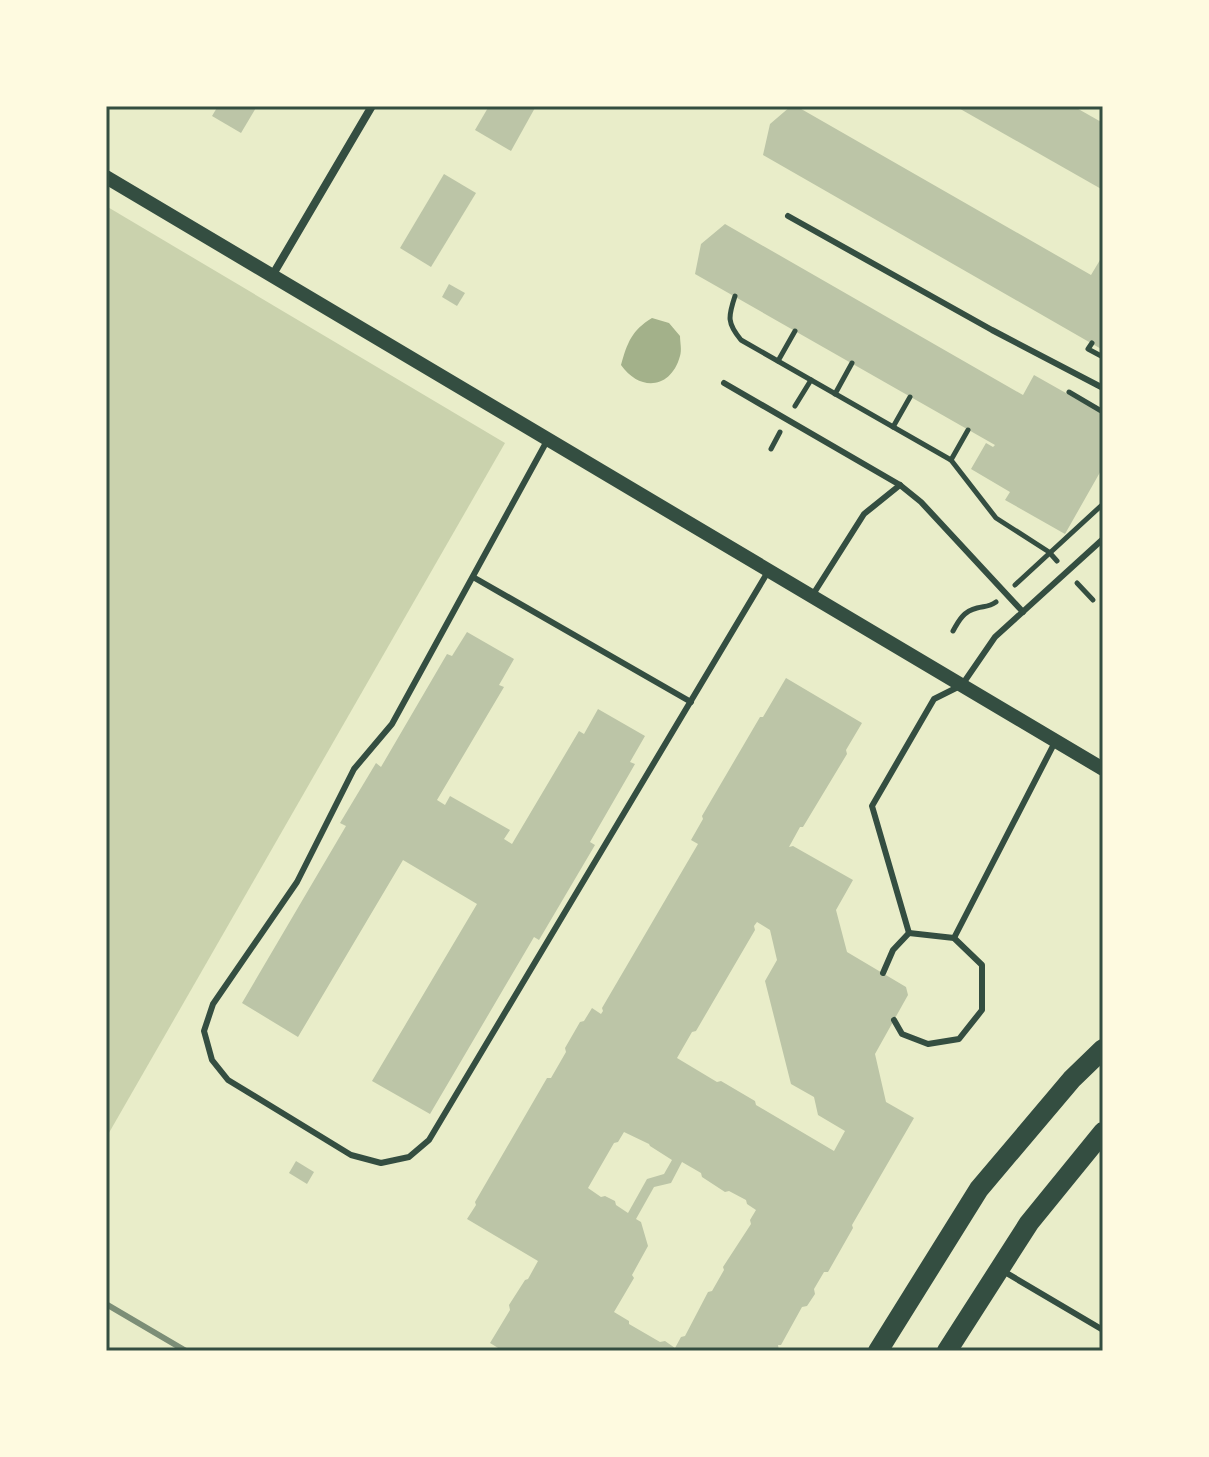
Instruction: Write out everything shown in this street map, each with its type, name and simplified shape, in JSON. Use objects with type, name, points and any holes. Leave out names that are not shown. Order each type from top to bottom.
[{"type":"main road","points":[[878,1351],[979,1189],[1072,1079],[1103,1049]]},
{"type":"main road","points":[[947,1351],[1029,1223],[1103,1132]]},
{"type":"street","points":[[272,276],[372,106]]},
{"type":"street","points":[[106,177],[1056,741],[1100,762]]},
{"type":"lane","points":[[788,216],[1103,388]]},
{"type":"lane","points":[[724,383],[900,485],[921,502],[1023,612]]},
{"type":"lane","points":[[548,439],[392,724],[354,769],[297,882],[213,1004],[204,1031],[212,1060],[228,1080],[351,1155],[381,1163],[409,1157],[429,1140],[769,570]]},
{"type":"lane","points":[[812,596],[864,514],[900,485]]},
{"type":"lane","points":[[909,933],[872,806],[934,699],[962,685],[995,637],[1103,539]]},
{"type":"lane","points":[[473,577],[691,702]]},
{"type":"lane","points":[[954,938],[1056,741]]},
{"type":"lane","points":[[894,1020],[902,1034],[928,1044],[959,1039],[982,1010],[982,965],[954,938],[909,933]]},
{"type":"lane","points":[[883,973],[893,950],[909,933]]},
{"type":"lane","points":[[1000,1269],[1103,1330]]},
{"type":"path","points":[[735,296],[729,313],[731,327],[741,340],[951,460],[996,518],[1049,552]]},
{"type":"path","points":[[778,361],[795,331]]},
{"type":"path","points":[[1092,343],[1088,349],[1103,357]]},
{"type":"path","points":[[835,394],[852,363]]},
{"type":"path","points":[[893,427],[910,397]]},
{"type":"path","points":[[951,460],[968,430]]},
{"type":"path","points":[[1018,582],[1103,504]]},
{"type":"path","points":[[953,631],[961,616],[979,607],[991,606]]},
{"type":"shaded area","points":[[106,206],[505,443],[106,1138]]},
{"type":"shaded area","points":[[652,318],[669,323],[680,336],[681,349],[676,367],[670,375],[654,383],[646,383],[637,380],[621,365],[631,338]]},
{"type":"building","points":[[218,106],[257,106],[241,133],[212,116]]},
{"type":"building","points":[[489,106],[536,106],[511,151],[475,130]]},
{"type":"building","points":[[791,106],[796,106],[1091,275],[1103,255],[1103,350],[763,155],[770,124]]},
{"type":"building","points":[[955,106],[1073,106],[1103,123],[1103,190]]},
{"type":"building","points":[[444,174],[476,193],[431,267],[400,248]]},
{"type":"building","points":[[725,224],[1023,395],[1034,375],[1103,414],[1103,467],[1065,534],[1005,500],[1010,492],[971,469],[986,443],[995,445],[695,274],[701,244]]},
{"type":"building","points":[[449,284],[465,293],[457,306],[442,297]]},
{"type":"building","points":[[467,632],[514,659],[499,685],[504,687],[437,800],[445,805],[450,796],[510,830],[504,839],[512,844],[579,731],[584,734],[598,709],[645,736],[630,762],[635,764],[590,842],[595,845],[539,940],[534,937],[430,1114],[372,1081],[477,904],[403,860],[298,1037],[242,1003],[346,826],[340,823],[376,763],[381,767],[447,654],[452,656]]},
{"type":"building","points":[[786,678],[862,723],[846,750],[847,754],[789,847],[793,846],[853,880],[836,910],[847,952],[906,987],[908,995],[875,1054],[886,1102],[914,1118],[828,1272],[824,1272],[814,1289],[815,1294],[807,1306],[802,1307],[781,1345],[778,1345],[779,1351],[503,1351],[490,1343],[510,1310],[509,1305],[538,1261],[467,1219],[547,1078],[551,1078],[566,1052],[565,1048],[580,1022],[592,1008],[601,1014],[603,1011],[698,844],[691,840],[702,816],[760,717],[763,717]],"holes":[[[757,922],[770,930],[777,960],[765,981],[791,1084],[814,1097],[818,1115],[845,1131],[834,1151],[756,1105],[755,1101],[677,1058],[692,1032],[696,1031]],[[624,1132],[672,1160],[664,1174],[647,1179],[628,1213],[615,1201],[601,1197],[588,1188],[614,1143]],[[682,1162],[725,1192],[746,1200],[756,1210],[712,1291],[708,1292],[685,1336],[681,1337],[675,1348],[629,1324],[614,1312],[648,1246],[641,1222],[636,1219],[654,1187],[671,1183]]]},
{"type":"building","points":[[296,1161],[314,1172],[307,1184],[289,1173]]},
{"type":"railway","points":[[106,1304],[186,1351]]}]
